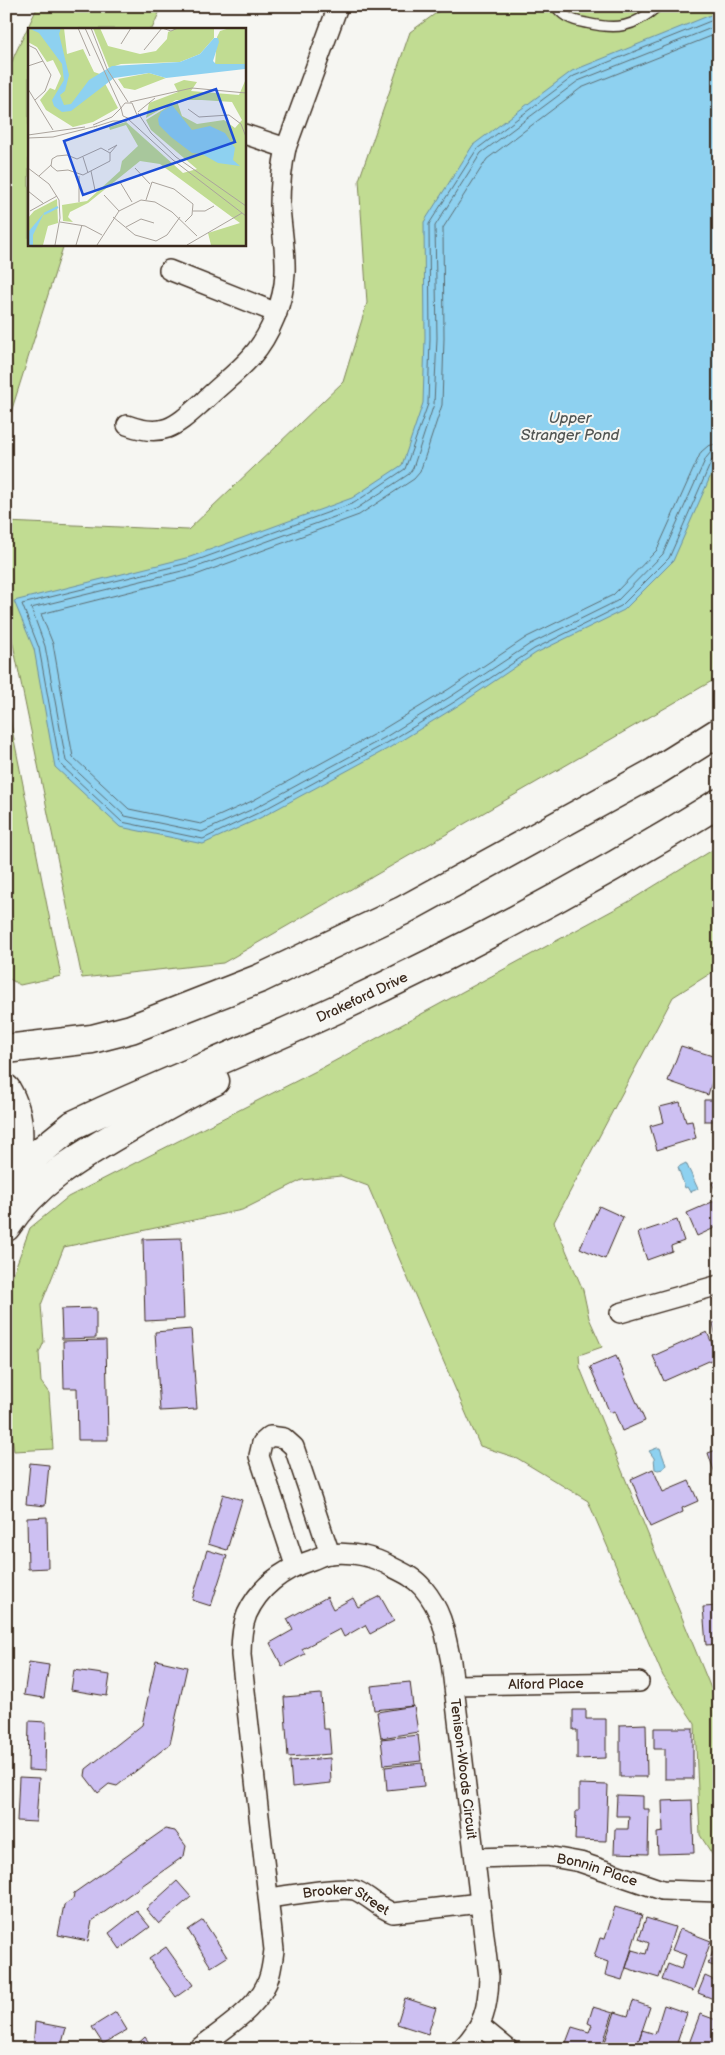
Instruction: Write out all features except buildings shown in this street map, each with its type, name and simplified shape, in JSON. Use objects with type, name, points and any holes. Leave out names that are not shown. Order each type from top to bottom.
[{"type":"highway","points":[[6,1049],[92,1039],[131,1029],[261,978],[402,911],[655,772],[719,732]]},
{"type":"highway","name":"Drakeford Drive","points":[[6,1185],[36,1156],[73,1125],[339,1008],[470,944],[602,873],[719,803]]},
{"type":"highway","points":[[6,1227],[16,1212],[51,1177],[84,1154],[184,1096],[309,1033],[339,1008]]},
{"type":"highway","points":[[6,1089],[14,1104],[19,1139],[15,1160],[6,1178]]},
{"type":"street","points":[[127,425],[142,430],[157,431],[179,424],[252,356],[271,328],[277,313],[286,274],[280,204],[282,166],[330,10]]},
{"type":"street","points":[[245,134],[286,148]]},
{"type":"street","points":[[169,270],[277,313]]},
{"type":"street","points":[[620,1313],[719,1285]]},
{"type":"street","points":[[295,1566],[259,1456],[262,1443],[270,1436],[284,1438],[294,1448],[330,1554]]},
{"type":"street","name":"Tenison-Woods Circuit","points":[[198,2049],[251,2006],[270,1975],[274,1950],[240,1641],[247,1614],[261,1591],[282,1572],[330,1554],[363,1556],[385,1562],[414,1579],[423,1588],[443,1621],[454,1685],[489,1977],[488,2002],[480,2026],[461,2049]]},
{"type":"street","name":"Alford Place","points":[[454,1685],[639,1682]]},
{"type":"street","name":"Bonnin Place","points":[[474,1858],[547,1856],[580,1862],[662,1890],[719,1892]]},
{"type":"street","name":"Brooker Street","points":[[269,1898],[342,1889],[357,1891],[383,1910],[393,1913],[480,1903]]},
{"type":"street","points":[[480,2026],[508,2049]]},
{"type":"lane","points":[[556,6],[559,12],[572,20],[608,28],[626,25],[644,18],[658,6]]},
{"type":"green space","points":[[38,6],[162,6],[152,28],[28,28],[28,245],[64,245],[6,428],[6,78],[15,54]]},
{"type":"green space","name":"Upper Stranger Pond","points":[[446,6],[719,6],[719,677],[223,963],[82,978],[6,610],[6,522],[188,530],[343,382],[367,303],[359,180],[410,32]]},
{"type":"green space","points":[[6,699],[61,976],[20,985],[6,977]]},
{"type":"green space","points":[[719,846],[719,968],[673,997],[554,1222],[583,1290],[589,1318],[602,1347],[579,1355],[580,1368],[719,1708],[719,1865],[700,1835],[695,1724],[663,1676],[588,1501],[517,1458],[480,1446],[368,1186],[341,1176],[302,1180],[242,1210],[64,1247],[41,1305],[44,1342],[39,1353],[41,1382],[49,1393],[53,1449],[14,1451],[6,1398],[6,1293],[30,1228],[68,1197],[320,1069],[628,902]]},
{"type":"water","name":"Upper Stranger Pond","points":[[713,14],[719,14],[719,457],[673,561],[624,610],[536,653],[459,705],[389,748],[260,818],[203,844],[120,827],[55,767],[34,649],[14,601],[190,557],[352,498],[402,465],[423,403],[425,338],[424,222],[473,145],[572,71]]},
{"type":"water","points":[[686,1163],[698,1189],[690,1192],[687,1187],[685,1188],[678,1167]]},
{"type":"water","points":[[660,1448],[666,1465],[663,1469],[658,1470],[655,1469],[654,1458],[649,1451]]}]
